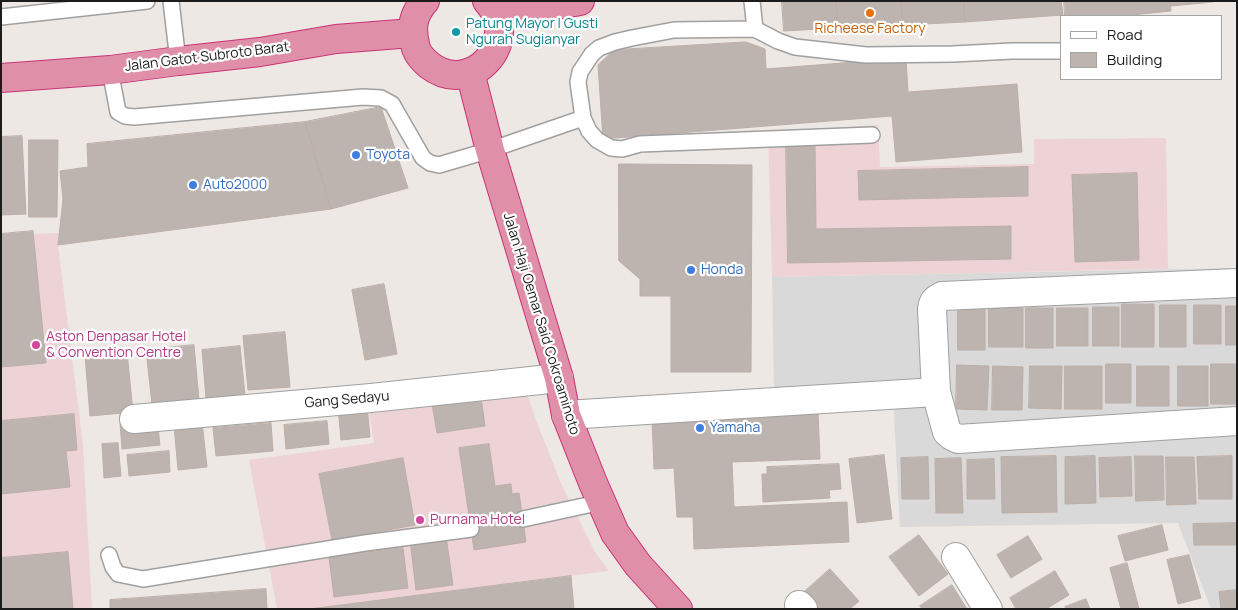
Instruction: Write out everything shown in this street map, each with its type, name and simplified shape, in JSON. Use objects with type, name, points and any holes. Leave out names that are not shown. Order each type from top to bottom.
[{"type":"highway","points":[[425,1],[413,22],[412,33],[415,48],[423,60],[434,69],[445,74],[458,75],[483,66],[496,49],[499,29],[491,8],[580,1]]},
{"type":"highway","name":"Jalan Gatot Subroto Barat","points":[[1,78],[110,70],[178,60],[260,52],[336,39],[412,33]]},
{"type":"highway","name":"Jalan Haji Oemar Said Cokroaminoto","points":[[470,72],[490,150],[559,378],[566,416],[593,483],[616,533],[638,565],[678,609]]},
{"type":"street","points":[[1237,283],[942,296],[936,299],[932,309],[936,392],[947,432],[952,436],[958,438],[1237,421]]},
{"type":"street","name":"Gang Sedayu","points":[[134,419],[371,398],[559,378]]},
{"type":"street","points":[[566,416],[936,392]]},
{"type":"street","points":[[956,557],[988,609]]},
{"type":"lane","points":[[1,17],[147,1]]},
{"type":"lane","points":[[170,1],[178,60]]},
{"type":"lane","points":[[752,1],[754,30]]},
{"type":"lane","points":[[872,135],[640,144],[622,149],[611,148],[597,140],[589,131],[583,118],[578,82],[580,72],[587,60],[599,48],[615,42],[674,30],[754,30],[795,47],[866,55],[1060,51]]},
{"type":"lane","points":[[110,70],[118,112],[125,116],[134,117],[363,97],[381,98],[392,104],[423,158],[430,163],[440,165],[583,118]]},
{"type":"lane","points":[[523,519],[602,502]]},
{"type":"lane","points":[[109,555],[112,567],[118,574],[143,579],[365,543],[471,529]]},
{"type":"shaded area","points":[[878,125],[880,167],[1034,164],[1034,139],[1166,138],[1168,269],[772,277],[768,132]]},
{"type":"shaded area","name":"Aston Denpasar Hotel & Convention Centre","points":[[60,233],[58,245],[83,445],[92,609],[1,609],[1,235]]},
{"type":"shaded area","points":[[1237,268],[1237,609],[1211,609],[1178,523],[900,527],[893,396],[774,392],[772,277]]},
{"type":"shaded area","name":"Purnama Hotel","points":[[519,370],[536,420],[563,488],[595,552],[609,571],[310,609],[277,609],[249,460],[374,443],[366,391]]},
{"type":"building","points":[[782,1],[836,1],[838,28],[784,31]]},
{"type":"building","name":"Richeese Factory","points":[[836,1],[901,1],[903,25],[838,28]]},
{"type":"building","points":[[901,1],[964,1],[965,22],[903,25]]},
{"type":"building","points":[[964,1],[1061,1],[1063,15],[965,22]]},
{"type":"building","points":[[1064,1],[1170,1],[1171,11],[1132,15],[1065,15]]},
{"type":"building","points":[[1170,1],[1212,1],[1213,2],[1171,6]]},
{"type":"building","points":[[746,42],[765,49],[766,69],[906,58],[908,92],[1017,84],[1022,152],[896,162],[892,116],[603,139],[598,65],[614,50]]},
{"type":"building","name":"Toyota","points":[[381,107],[408,188],[331,209],[305,122]]},
{"type":"building","name":"Auto2000","points":[[305,122],[331,209],[58,245],[63,199],[60,171],[88,167],[87,144]]},
{"type":"building","points":[[22,136],[26,214],[1,215],[1,137]]},
{"type":"building","points":[[29,140],[58,140],[57,217],[29,217]]},
{"type":"building","points":[[786,143],[815,143],[816,229],[1011,226],[1011,259],[788,263]]},
{"type":"building","name":"Honda","points":[[619,164],[752,165],[751,372],[671,372],[671,296],[640,296],[640,279],[619,261]]},
{"type":"building","points":[[1028,167],[1028,196],[859,200],[858,171]]},
{"type":"building","points":[[1137,173],[1139,260],[1075,262],[1072,175]]},
{"type":"building","points":[[33,231],[46,363],[1,367],[1,234]]},
{"type":"building","points":[[384,284],[397,354],[365,360],[352,290]]},
{"type":"building","points":[[1122,304],[1154,304],[1154,347],[1122,347]]},
{"type":"building","points":[[1160,305],[1186,305],[1186,347],[1160,347]]},
{"type":"building","points":[[1194,305],[1221,305],[1221,344],[1194,344]]},
{"type":"building","points":[[958,306],[985,306],[985,350],[958,350]]},
{"type":"building","points":[[1226,306],[1237,306],[1237,345],[1226,345]]},
{"type":"building","points":[[1093,307],[1119,307],[1119,346],[1093,346]]},
{"type":"building","points":[[989,308],[1023,308],[1023,347],[989,347]]},
{"type":"building","points":[[1026,308],[1053,308],[1053,348],[1026,348]]},
{"type":"building","points":[[1057,308],[1088,308],[1088,346],[1057,346]]},
{"type":"building","points":[[285,332],[290,387],[248,390],[243,336]]},
{"type":"building","points":[[194,345],[199,400],[152,404],[146,350]]},
{"type":"building","points":[[240,346],[245,395],[206,398],[202,350]]},
{"type":"building","points":[[127,352],[133,412],[90,416],[85,355]]},
{"type":"building","points":[[1106,364],[1131,364],[1131,403],[1106,403]]},
{"type":"building","points":[[1211,364],[1237,364],[1237,404],[1211,404]]},
{"type":"building","points":[[957,365],[989,366],[987,410],[956,409]]},
{"type":"building","points":[[993,366],[1023,367],[1022,410],[992,410]]},
{"type":"building","points":[[1030,366],[1062,366],[1061,409],[1029,408]]},
{"type":"building","points":[[1065,366],[1102,366],[1102,409],[1065,409]]},
{"type":"building","points":[[1137,366],[1169,366],[1169,406],[1137,406]]},
{"type":"building","points":[[1178,366],[1208,366],[1208,406],[1178,406]]},
{"type":"building","points":[[480,390],[485,426],[437,433],[431,398]]},
{"type":"building","points":[[367,405],[370,437],[341,440],[338,407]]},
{"type":"building","points":[[818,412],[820,459],[732,462],[734,507],[847,502],[849,542],[694,549],[693,517],[677,517],[674,468],[654,469],[652,419]]},
{"type":"building","points":[[74,414],[77,450],[66,451],[70,487],[1,494],[1,421]]},
{"type":"building","points":[[157,419],[160,445],[122,449],[120,423]]},
{"type":"building","points":[[327,421],[329,444],[286,449],[284,425]]},
{"type":"building","points":[[202,422],[207,467],[178,470],[174,425]]},
{"type":"building","points":[[271,423],[273,451],[216,456],[213,428]]},
{"type":"building","points":[[118,443],[121,476],[104,478],[102,444]]},
{"type":"building","points":[[489,444],[495,486],[511,484],[512,494],[519,493],[526,542],[474,550],[459,448]]},
{"type":"building","points":[[169,451],[170,472],[129,476],[127,455]]},
{"type":"building","points":[[884,455],[892,519],[857,523],[849,459]]},
{"type":"building","points":[[1056,456],[1057,512],[1002,513],[1001,457]]},
{"type":"building","points":[[1095,456],[1096,503],[1065,504],[1065,457]]},
{"type":"building","points":[[1135,456],[1163,456],[1164,500],[1136,501]]},
{"type":"building","points":[[1232,456],[1232,499],[1199,499],[1197,457]]},
{"type":"building","points":[[928,457],[929,499],[902,499],[901,458]]},
{"type":"building","points":[[1131,457],[1132,496],[1100,497],[1099,458]]},
{"type":"building","points":[[1166,457],[1194,457],[1196,504],[1167,505]]},
{"type":"building","points":[[403,458],[415,525],[332,540],[319,474]]},
{"type":"building","points":[[961,458],[963,513],[936,513],[935,459]]},
{"type":"building","points":[[994,459],[995,499],[967,499],[967,460]]},
{"type":"building","points":[[839,464],[841,489],[829,490],[830,498],[763,502],[762,474],[767,474],[767,467]]},
{"type":"building","points":[[1237,523],[1237,545],[1194,545],[1193,524]]},
{"type":"building","points":[[1162,525],[1168,550],[1125,561],[1118,536]]},
{"type":"building","points":[[919,535],[948,574],[919,596],[889,557]]},
{"type":"building","points":[[446,536],[453,585],[416,590],[410,540]]},
{"type":"building","points":[[1028,536],[1042,559],[1011,578],[997,555]]},
{"type":"building","points":[[403,548],[408,588],[334,597],[329,557]]},
{"type":"building","points":[[68,552],[73,609],[1,609],[1,558]]},
{"type":"building","points":[[1189,555],[1201,598],[1178,604],[1167,560]]},
{"type":"building","points":[[1127,563],[1139,609],[1121,609],[1110,568]]},
{"type":"building","points":[[830,569],[859,601],[852,609],[817,609],[803,593]]},
{"type":"building","points":[[1055,571],[1069,595],[1046,609],[1016,609],[1010,598]]},
{"type":"building","points":[[571,576],[574,609],[310,609]]},
{"type":"building","points":[[952,585],[967,609],[922,609],[920,606]]},
{"type":"building","points":[[266,589],[267,609],[110,609],[110,600]]},
{"type":"building","points":[[1237,590],[1237,609],[1221,609],[1219,592]]},
{"type":"building","points":[[1086,599],[1090,609],[1066,609],[1065,607]]},
{"type":"place","name":"Richeese Factory","points":[[870,13]]},
{"type":"place","name":"Patung Mayor I Gusti Ngurah Sugianyar","points":[[456,32]]},
{"type":"place","name":"Toyota","points":[[356,155]]},
{"type":"place","name":"Auto2000","points":[[193,185]]},
{"type":"place","name":"Honda","points":[[691,270]]},
{"type":"place","name":"Aston Denpasar Hotel & Convention Centre","points":[[36,345]]},
{"type":"place","name":"Yamaha","points":[[700,428]]},
{"type":"place","name":"Purnama Hotel","points":[[420,520]]}]
